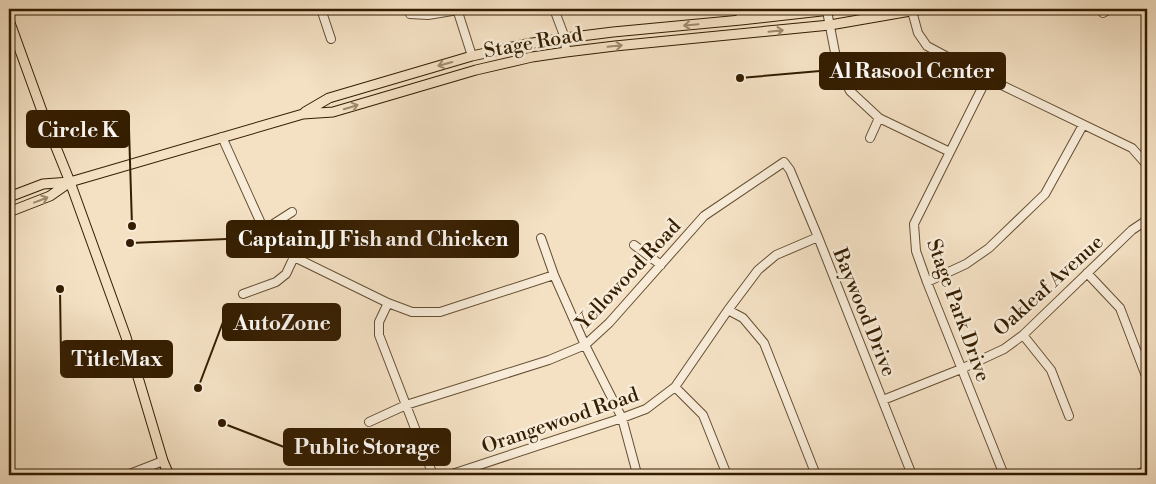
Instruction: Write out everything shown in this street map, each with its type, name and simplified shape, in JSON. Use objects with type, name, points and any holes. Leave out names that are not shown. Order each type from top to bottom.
[{"type":"main road","name":"Stage Road","points":[[303,114],[329,98],[472,56],[526,44],[613,32],[839,9]]},
{"type":"main road","name":"Stage Road","points":[[9,197],[43,184],[70,182],[303,114],[333,112],[476,70],[532,57],[830,25],[922,9]]},
{"type":"main road","points":[[9,20],[126,337],[163,461],[169,475]]},
{"type":"main road","name":"Stage Road","points":[[9,212],[50,196],[70,182]]},
{"type":"main road","points":[[163,461],[164,475]]},
{"type":"street","points":[[321,9],[331,39]]},
{"type":"street","points":[[410,14],[428,15],[458,9],[472,56]]},
{"type":"street","points":[[554,9],[565,38],[566,52]]},
{"type":"street","points":[[740,9],[741,20]]},
{"type":"street","points":[[827,11],[838,68],[850,91],[878,118],[950,152]]},
{"type":"street","points":[[912,11],[918,33],[927,46],[987,78],[1132,148],[1147,165]]},
{"type":"street","name":"Stage Park Drive","points":[[987,78],[914,224],[916,250],[927,282],[1004,475]]},
{"type":"street","points":[[870,138],[878,118]]},
{"type":"street","points":[[927,282],[966,264],[989,248],[1045,194],[1083,125]]},
{"type":"street","points":[[222,137],[264,230],[294,257],[388,303],[412,312],[440,312],[554,275]]},
{"type":"street","name":"Baywood Drive","points":[[784,162],[790,170],[818,237],[912,475]]},
{"type":"street","name":"Yellowood Road","points":[[369,422],[406,405],[549,360],[585,345],[609,323],[704,216],[784,162]]},
{"type":"street","points":[[264,230],[292,212]]},
{"type":"street","name":"Oakleaf Avenue","points":[[883,400],[961,369],[1004,349],[1023,335],[1132,230],[1147,220]]},
{"type":"street","name":"Orangewood Road","points":[[449,475],[646,409],[675,387],[758,270],[776,255],[818,237]]},
{"type":"street","points":[[541,238],[554,275],[585,345],[622,418],[636,470],[635,475]]},
{"type":"street","points":[[634,245],[661,265]]},
{"type":"street","points":[[243,294],[276,282],[286,274],[294,257]]},
{"type":"street","points":[[1087,273],[1120,308],[1146,376]]},
{"type":"street","points":[[388,303],[379,322],[379,335],[433,475]]},
{"type":"street","points":[[728,310],[743,318],[764,343],[816,475]]},
{"type":"street","points":[[1023,335],[1051,370],[1069,416]]},
{"type":"street","points":[[675,387],[703,415],[727,475]]},
{"type":"street","points":[[127,475],[163,461]]},
{"type":"street","points":[[1135,475],[1147,470]]},
{"type":"place","name":"Al Rasool Center","points":[[740,78]]},
{"type":"place","name":"Circle K","points":[[132,226]]},
{"type":"place","name":"Captain JJ Fish and Chicken","points":[[130,243]]},
{"type":"place","name":"TitleMax","points":[[60,289]]},
{"type":"place","name":"AutoZone","points":[[198,388]]},
{"type":"place","name":"Public Storage","points":[[222,423]]}]
